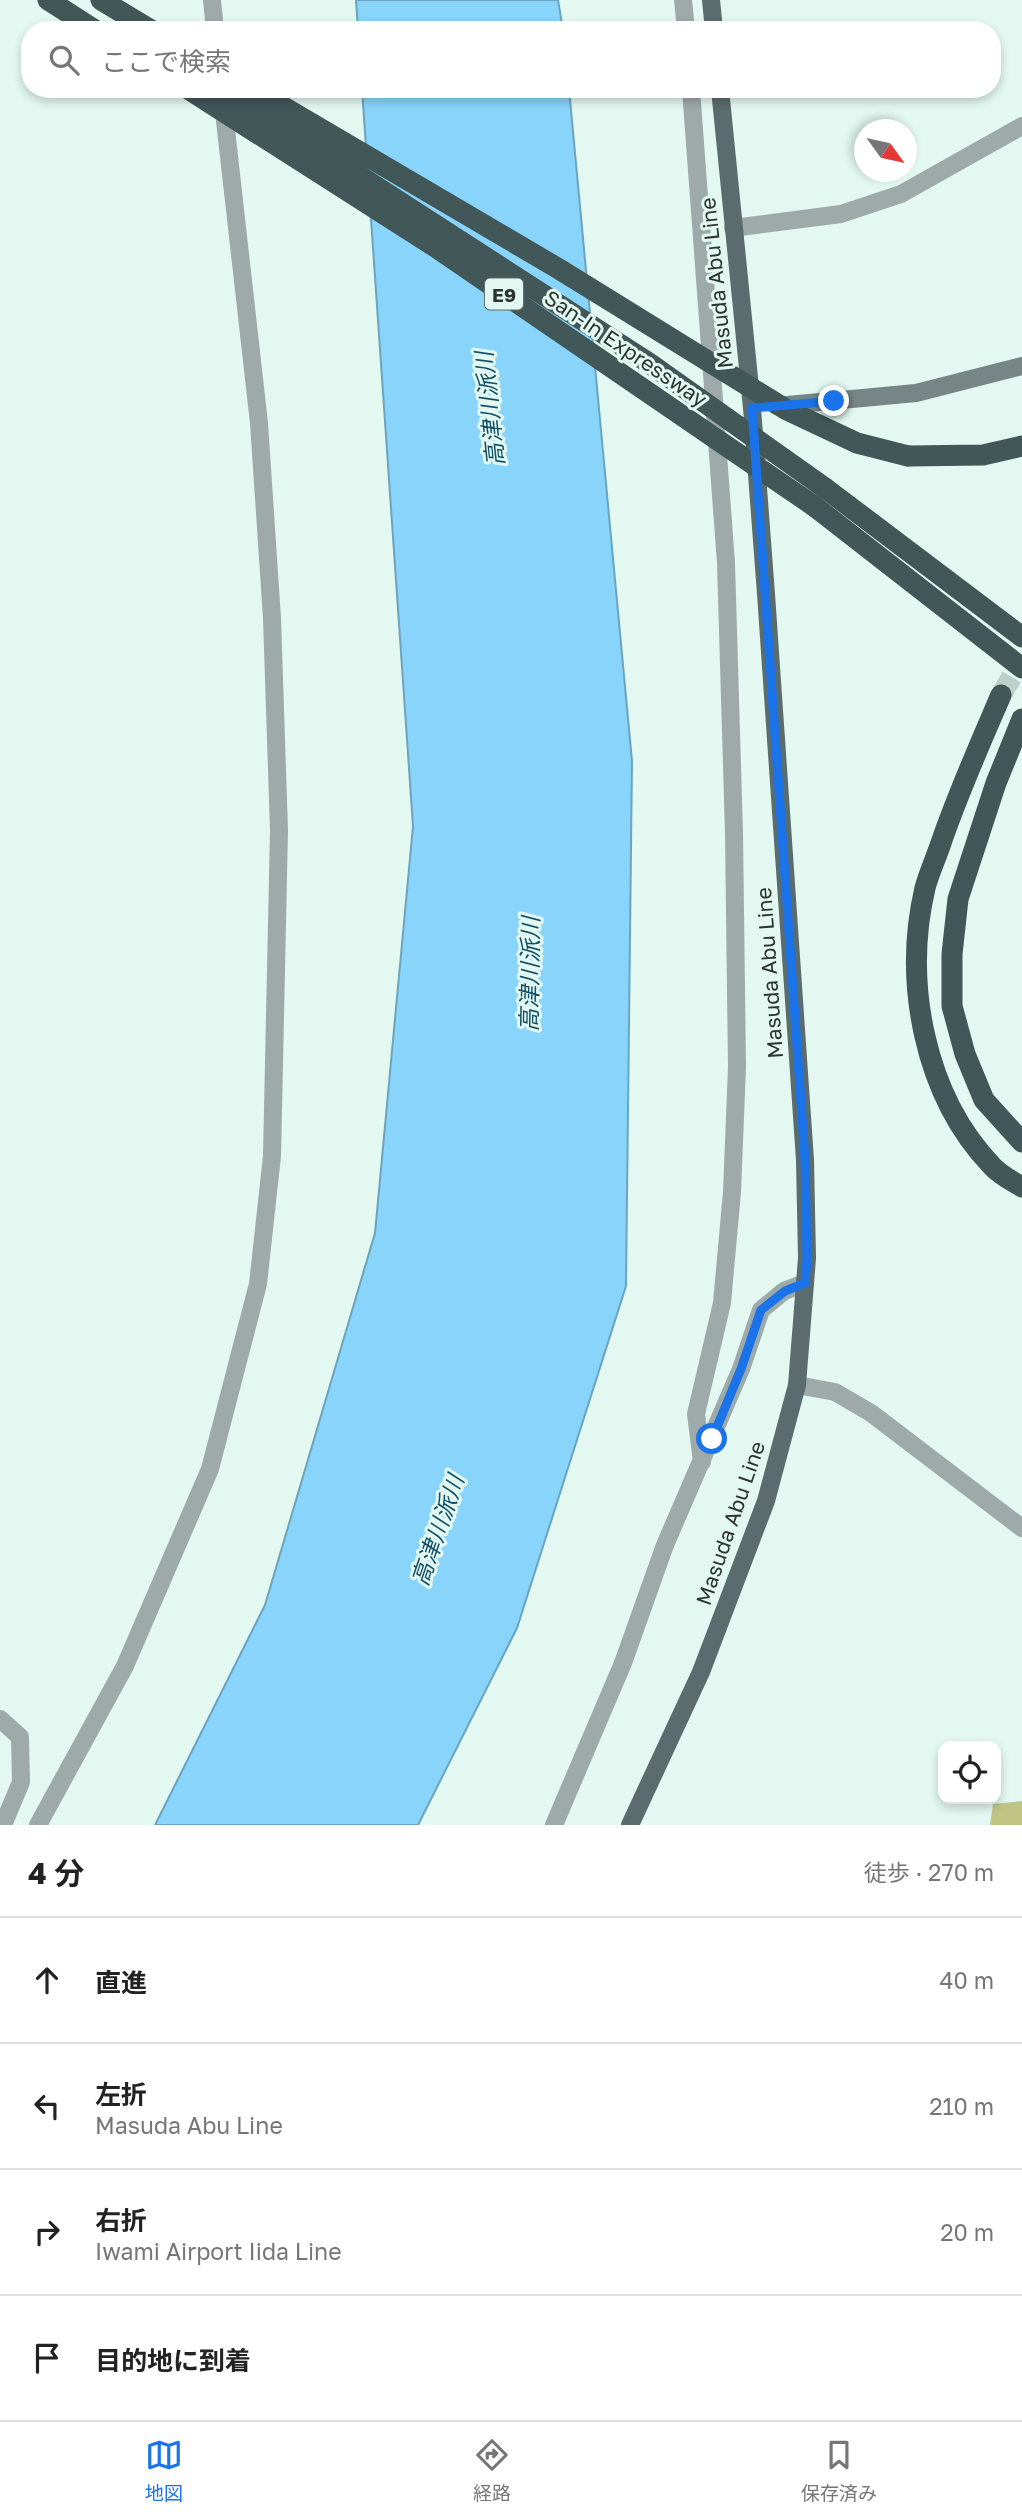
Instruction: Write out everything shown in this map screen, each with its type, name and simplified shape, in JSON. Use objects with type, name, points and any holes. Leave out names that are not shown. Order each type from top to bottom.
[{"type":"highway","points":[[48,0],[81,21]]},
{"type":"highway","points":[[87,0],[119,21]]},
{"type":"highway","points":[[101,0],[136,21]]},
{"type":"highway","name":"San-In Expressway","points":[[202,98],[819,497],[1022,637]]},
{"type":"highway","name":"San-In Expressway","points":[[237,98],[649,363],[819,497],[1022,668]]},
{"type":"highway","points":[[268,98],[559,269],[787,410],[857,443],[908,456],[983,455],[1022,446]]},
{"type":"highway","points":[[1001,695],[969,769],[926,887],[917,947],[920,1004],[933,1067],[956,1121],[993,1168],[1022,1188]]},
{"type":"highway","points":[[1022,719],[996,783],[958,899],[952,954],[952,1006],[965,1055],[985,1100],[1022,1142]]},
{"type":"main road","points":[[711,0],[713,21]]},
{"type":"main road","name":"Masuda Abu Line","points":[[630,1825],[710,1648],[766,1501],[797,1385],[807,1258],[805,1160],[752,408],[721,98]]},
{"type":"main road","points":[[752,408],[916,393],[1022,366]]},
{"type":"street","points":[[212,0],[214,21]]},
{"type":"street","points":[[683,0],[685,21]]},
{"type":"street","points":[[38,1825],[125,1666],[210,1469],[258,1284],[272,1156],[279,830],[272,618],[259,424],[224,98]]},
{"type":"street","points":[[692,98],[726,563],[734,833],[737,1067],[732,1192],[722,1303],[696,1414],[702,1462]]},
{"type":"street","points":[[733,228],[841,214],[901,194],[1022,126]]},
{"type":"street","points":[[554,1825],[623,1663],[665,1545],[741,1369],[761,1310],[785,1291],[805,1283]]},
{"type":"street","points":[[797,1385],[835,1392],[871,1413],[1022,1528]]},
{"type":"street","points":[[0,1719],[20,1737],[21,1782],[3,1825]]},
{"type":"green space","points":[[1022,1801],[1022,1825],[990,1825],[993,1804]]},
{"type":"water","points":[[356,0],[558,0],[562,21],[357,21]]},
{"type":"water","name":"高津川派川","points":[[363,98],[570,98],[632,761],[626,1286],[517,1628],[418,1825],[155,1825],[265,1605],[375,1233],[413,826]]},
{"type":"tunnel","points":[[1001,695],[1022,660]]},
{"type":"route","points":[[712,1439],[741,1369],[761,1310],[785,1291],[805,1283],[807,1258],[805,1160],[752,408],[834,401]]}]
